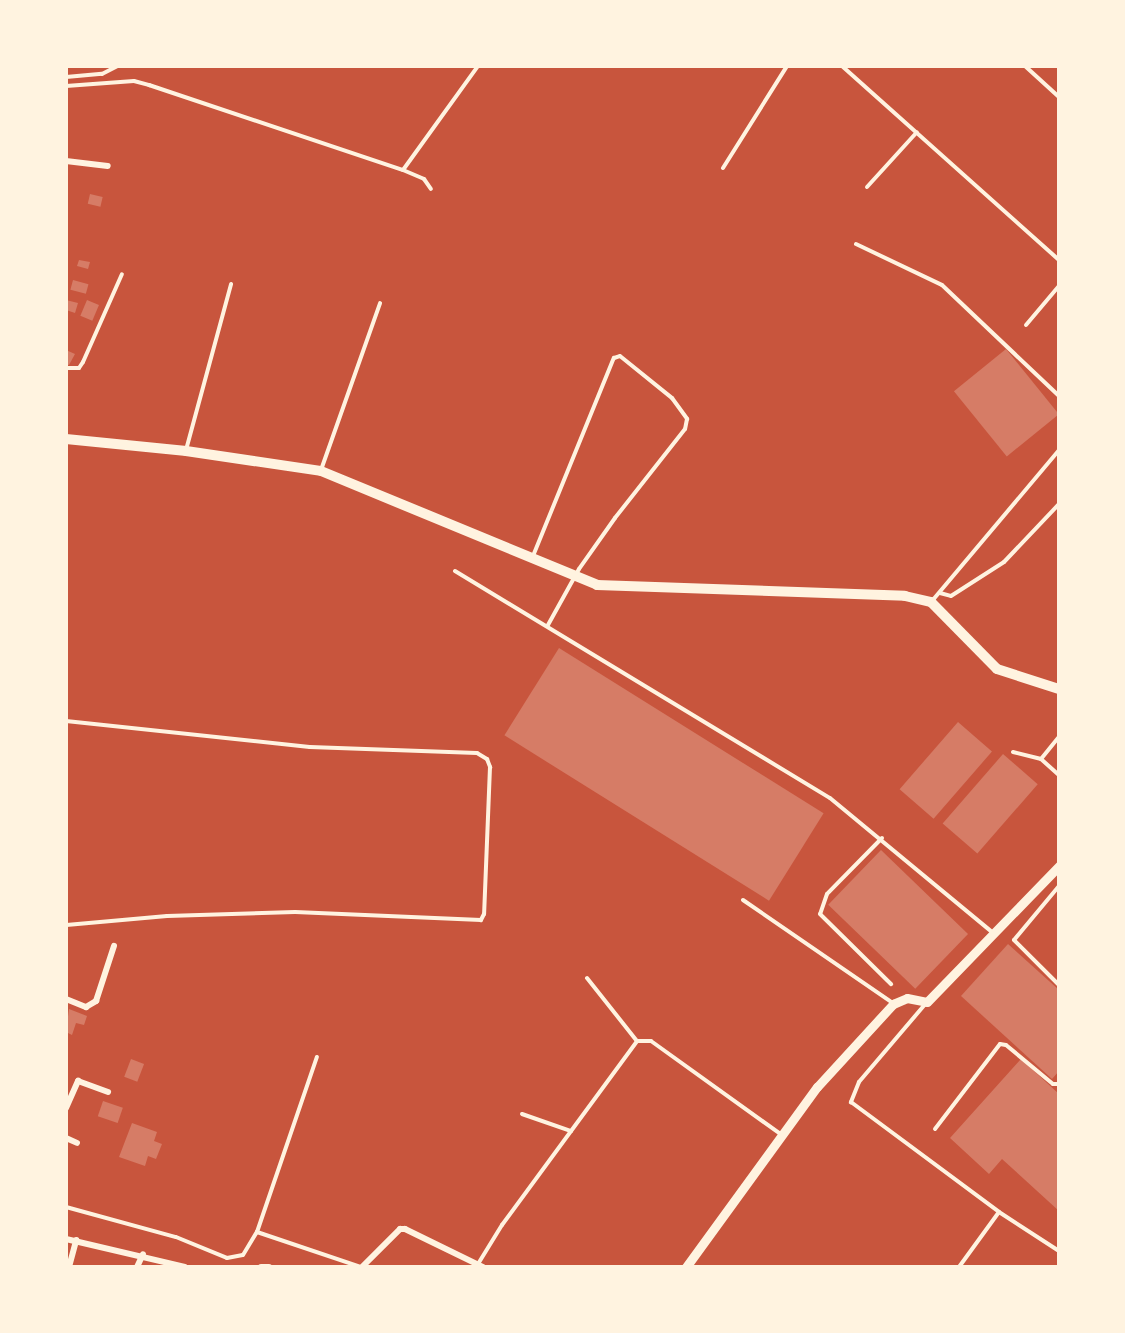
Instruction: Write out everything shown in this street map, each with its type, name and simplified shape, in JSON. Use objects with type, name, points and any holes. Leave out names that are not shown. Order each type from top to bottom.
[{"type":"main road","points":[[66,439],[186,451],[321,471],[533,556],[597,585],[905,596],[932,602],[998,669],[1059,689]]},
{"type":"street","points":[[66,161],[108,166]]},
{"type":"street","points":[[687,1267],[817,1087],[893,1004],[907,998],[927,1002],[996,935],[1059,866]]},
{"type":"street","points":[[66,999],[86,1007],[96,1001],[114,946]]},
{"type":"street","points":[[66,1108],[78,1081],[108,1092]]},
{"type":"street","points":[[66,1138],[77,1143]]},
{"type":"street","points":[[361,1267],[400,1229],[405,1228],[481,1266]]},
{"type":"street","points":[[66,1239],[142,1254],[185,1267]]},
{"type":"street","points":[[69,1267],[76,1240]]},
{"type":"street","points":[[137,1267],[142,1254]]},
{"type":"street","points":[[261,1267],[268,1267]]},
{"type":"lane","points":[[66,77],[102,74],[118,66]]},
{"type":"lane","points":[[403,170],[478,66]]},
{"type":"lane","points":[[723,168],[787,66]]},
{"type":"lane","points":[[842,66],[1059,260]]},
{"type":"lane","points":[[1025,66],[1059,97]]},
{"type":"lane","points":[[66,86],[134,81],[149,85],[403,170],[424,179],[431,189]]},
{"type":"lane","points":[[867,188],[917,132]]},
{"type":"lane","points":[[856,244],[942,285],[1059,396]]},
{"type":"lane","points":[[66,368],[79,368],[83,362],[122,274]]},
{"type":"lane","points":[[186,451],[231,284]]},
{"type":"lane","points":[[1026,325],[1059,286]]},
{"type":"lane","points":[[321,471],[380,303]]},
{"type":"lane","points":[[533,556],[614,358],[620,356],[672,398],[687,418],[685,429],[647,473],[575,577],[548,625]]},
{"type":"lane","points":[[932,602],[1059,450]]},
{"type":"lane","points":[[940,593],[951,596],[1004,562],[1059,504]]},
{"type":"lane","points":[[455,571],[548,625],[830,798],[882,838],[996,935]]},
{"type":"lane","points":[[66,721],[310,747],[477,753],[487,759],[490,767],[484,914],[481,920],[295,912],[166,916],[66,925]]},
{"type":"lane","points":[[1041,759],[1059,737]]},
{"type":"lane","points":[[1013,752],[1041,759],[1059,775]]},
{"type":"lane","points":[[882,838],[827,894],[820,914],[891,984]]},
{"type":"lane","points":[[1059,886],[1014,940],[1059,985]]},
{"type":"lane","points":[[742,900],[893,1004]]},
{"type":"lane","points":[[587,978],[637,1041]]},
{"type":"lane","points":[[927,1002],[859,1082],[851,1102],[999,1212],[1059,1251]]},
{"type":"lane","points":[[481,1266],[571,1131],[637,1041]]},
{"type":"lane","points":[[637,1041],[651,1041],[782,1135]]},
{"type":"lane","points":[[935,1129],[1000,1044],[1006,1045],[1053,1084],[1059,1084]]},
{"type":"lane","points":[[66,1207],[176,1237],[227,1258],[243,1255],[257,1232],[317,1057]]},
{"type":"lane","points":[[522,1114],[571,1131]]},
{"type":"lane","points":[[959,1267],[999,1212]]},
{"type":"lane","points":[[257,1232],[361,1267]]},
{"type":"building","points":[[90,194],[103,197],[100,207],[88,204]]},
{"type":"building","points":[[79,260],[90,262],[88,269],[77,266]]},
{"type":"building","points":[[73,280],[88,284],[86,294],[70,290]]},
{"type":"building","points":[[66,300],[78,303],[75,313],[66,310]]},
{"type":"building","points":[[87,300],[99,305],[92,321],[80,316]]},
{"type":"building","points":[[1006,349],[1059,414],[1007,456],[954,391]]},
{"type":"building","points":[[66,350],[75,354],[69,365],[66,364]]},
{"type":"building","points":[[559,648],[824,813],[769,901],[504,735]]},
{"type":"building","points":[[958,722],[992,752],[934,819],[900,789]]},
{"type":"building","points":[[1003,754],[1038,784],[977,854],[943,823]]},
{"type":"building","points":[[881,850],[968,934],[915,989],[828,905]]},
{"type":"building","points":[[1008,944],[1059,990],[1059,1071],[1052,1079],[961,996]]},
{"type":"building","points":[[69,1009],[87,1016],[84,1025],[76,1023],[72,1035],[66,1032]]},
{"type":"building","points":[[131,1059],[144,1064],[137,1082],[124,1077]]},
{"type":"building","points":[[1021,1059],[1059,1094],[1059,1211],[1002,1159],[989,1174],[950,1138]]},
{"type":"building","points":[[103,1101],[123,1108],[118,1123],[98,1116]]},
{"type":"building","points":[[132,1123],[157,1132],[154,1141],[162,1144],[156,1159],[148,1156],[145,1166],[119,1157]]}]
